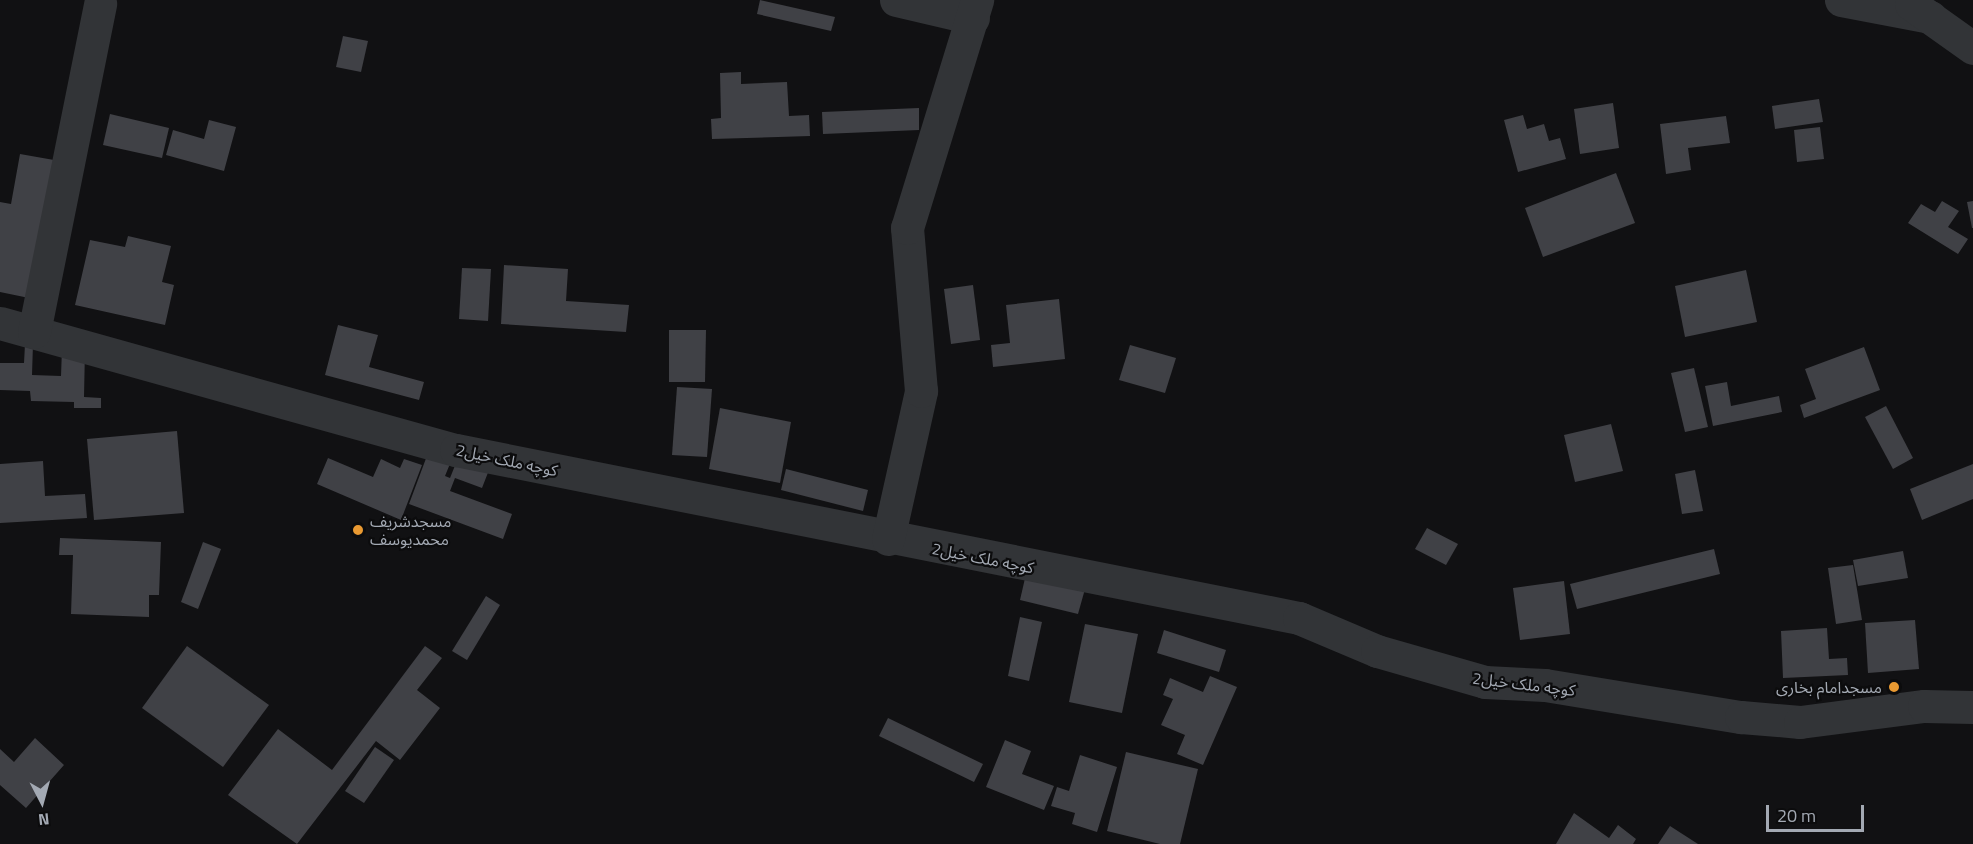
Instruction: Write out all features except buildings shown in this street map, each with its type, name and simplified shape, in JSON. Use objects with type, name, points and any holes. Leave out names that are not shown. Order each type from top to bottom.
[{"type":"street","points":[[888,539],[921,392],[907,228],[975,9],[896,0]]},
{"type":"street","points":[[1841,0],[1917,9],[1973,48]]},
{"type":"street","points":[[34,332],[100,4]]},
{"type":"street","name":"کوچه ملک خیل2","points":[[0,323],[456,450],[888,539],[1299,618],[1377,651],[1485,682],[1545,685],[1741,717],[1800,722],[1924,706],[1973,707]]},
{"type":"place","name":"مسجدشریف محمدیوسف","points":[[358,530]]},
{"type":"place","name":"مسجدامام بخاری","points":[[1894,687]]}]
